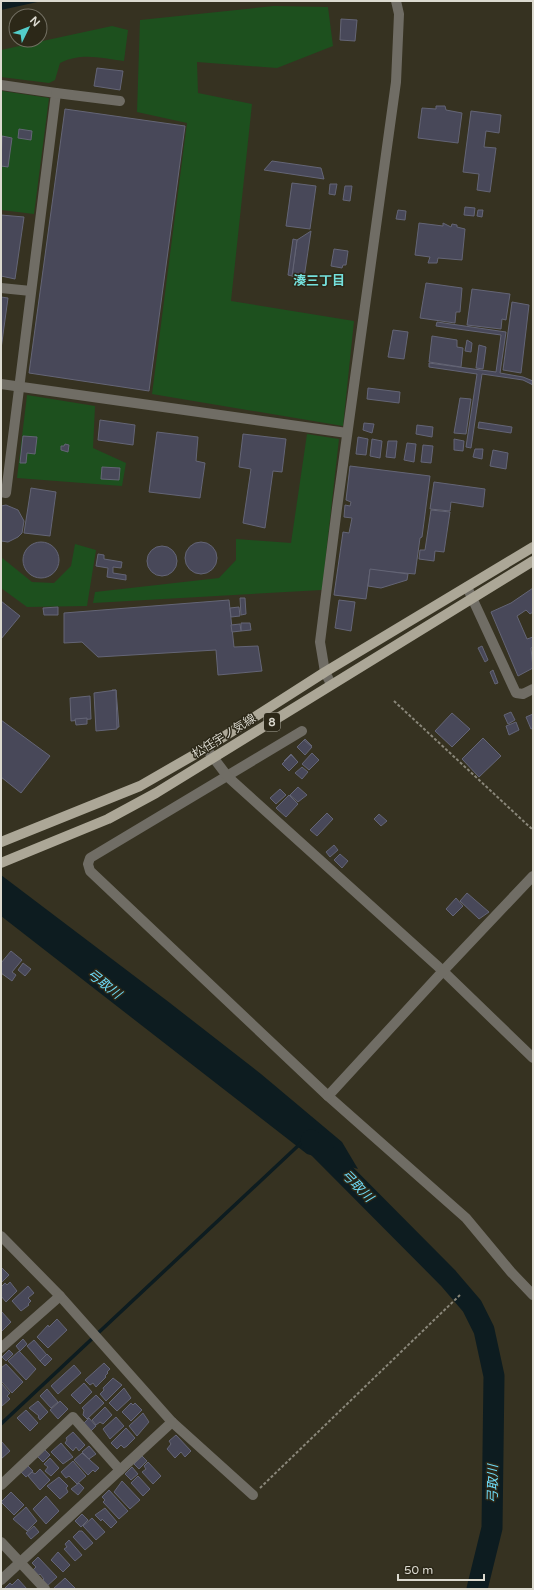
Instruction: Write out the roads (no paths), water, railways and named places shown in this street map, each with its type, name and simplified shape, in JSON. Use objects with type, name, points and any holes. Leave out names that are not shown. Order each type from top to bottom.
[{"type":"main road","name":"松任宇ノ気線","points":[[1,842],[140,786],[206,748],[325,672],[533,547]]},
{"type":"main road","name":"松任宇ノ気線","points":[[1,863],[108,819],[214,758],[331,684],[533,561]]},
{"type":"street","points":[[331,684],[325,672],[320,642],[347,433],[396,82],[399,14],[396,1]]},
{"type":"street","points":[[1,85],[120,101]]},
{"type":"street","points":[[1,492],[6,493],[56,93]]},
{"type":"street","points":[[1,288],[31,291]]},
{"type":"street","points":[[1,384],[347,433]]},
{"type":"street","points":[[467,587],[474,598],[516,693],[523,694],[533,689]]},
{"type":"street","points":[[302,731],[228,777],[90,858],[88,864],[90,871],[328,1096],[466,1218],[511,1272],[533,1295]]},
{"type":"street","points":[[206,748],[228,777],[443,971],[533,1058]]},
{"type":"street","points":[[328,1096],[533,876]]},
{"type":"street","points":[[1,1236],[60,1296],[172,1422],[253,1495]]},
{"type":"street","points":[[1,1348],[60,1296]]},
{"type":"street","points":[[1,1485],[73,1417],[120,1470]]},
{"type":"street","points":[[1,1580],[172,1422]]},
{"type":"street","points":[[1,1542],[45,1589]]},
{"type":"water","points":[[1,1],[42,1],[8,8],[1,10]]},
{"type":"water","points":[[1,875],[261,1074],[342,1142],[358,1169],[307,1154],[1,916]]},
{"type":"waterway","name":"弓取川","points":[[311,1140],[448,1278],[472,1306],[484,1330],[494,1376],[492,1528],[477,1589]]},
{"type":"waterway","points":[[1,1424],[301,1143]]},
{"type":"district","name":"湊三丁目","points":[[319,281]]}]
